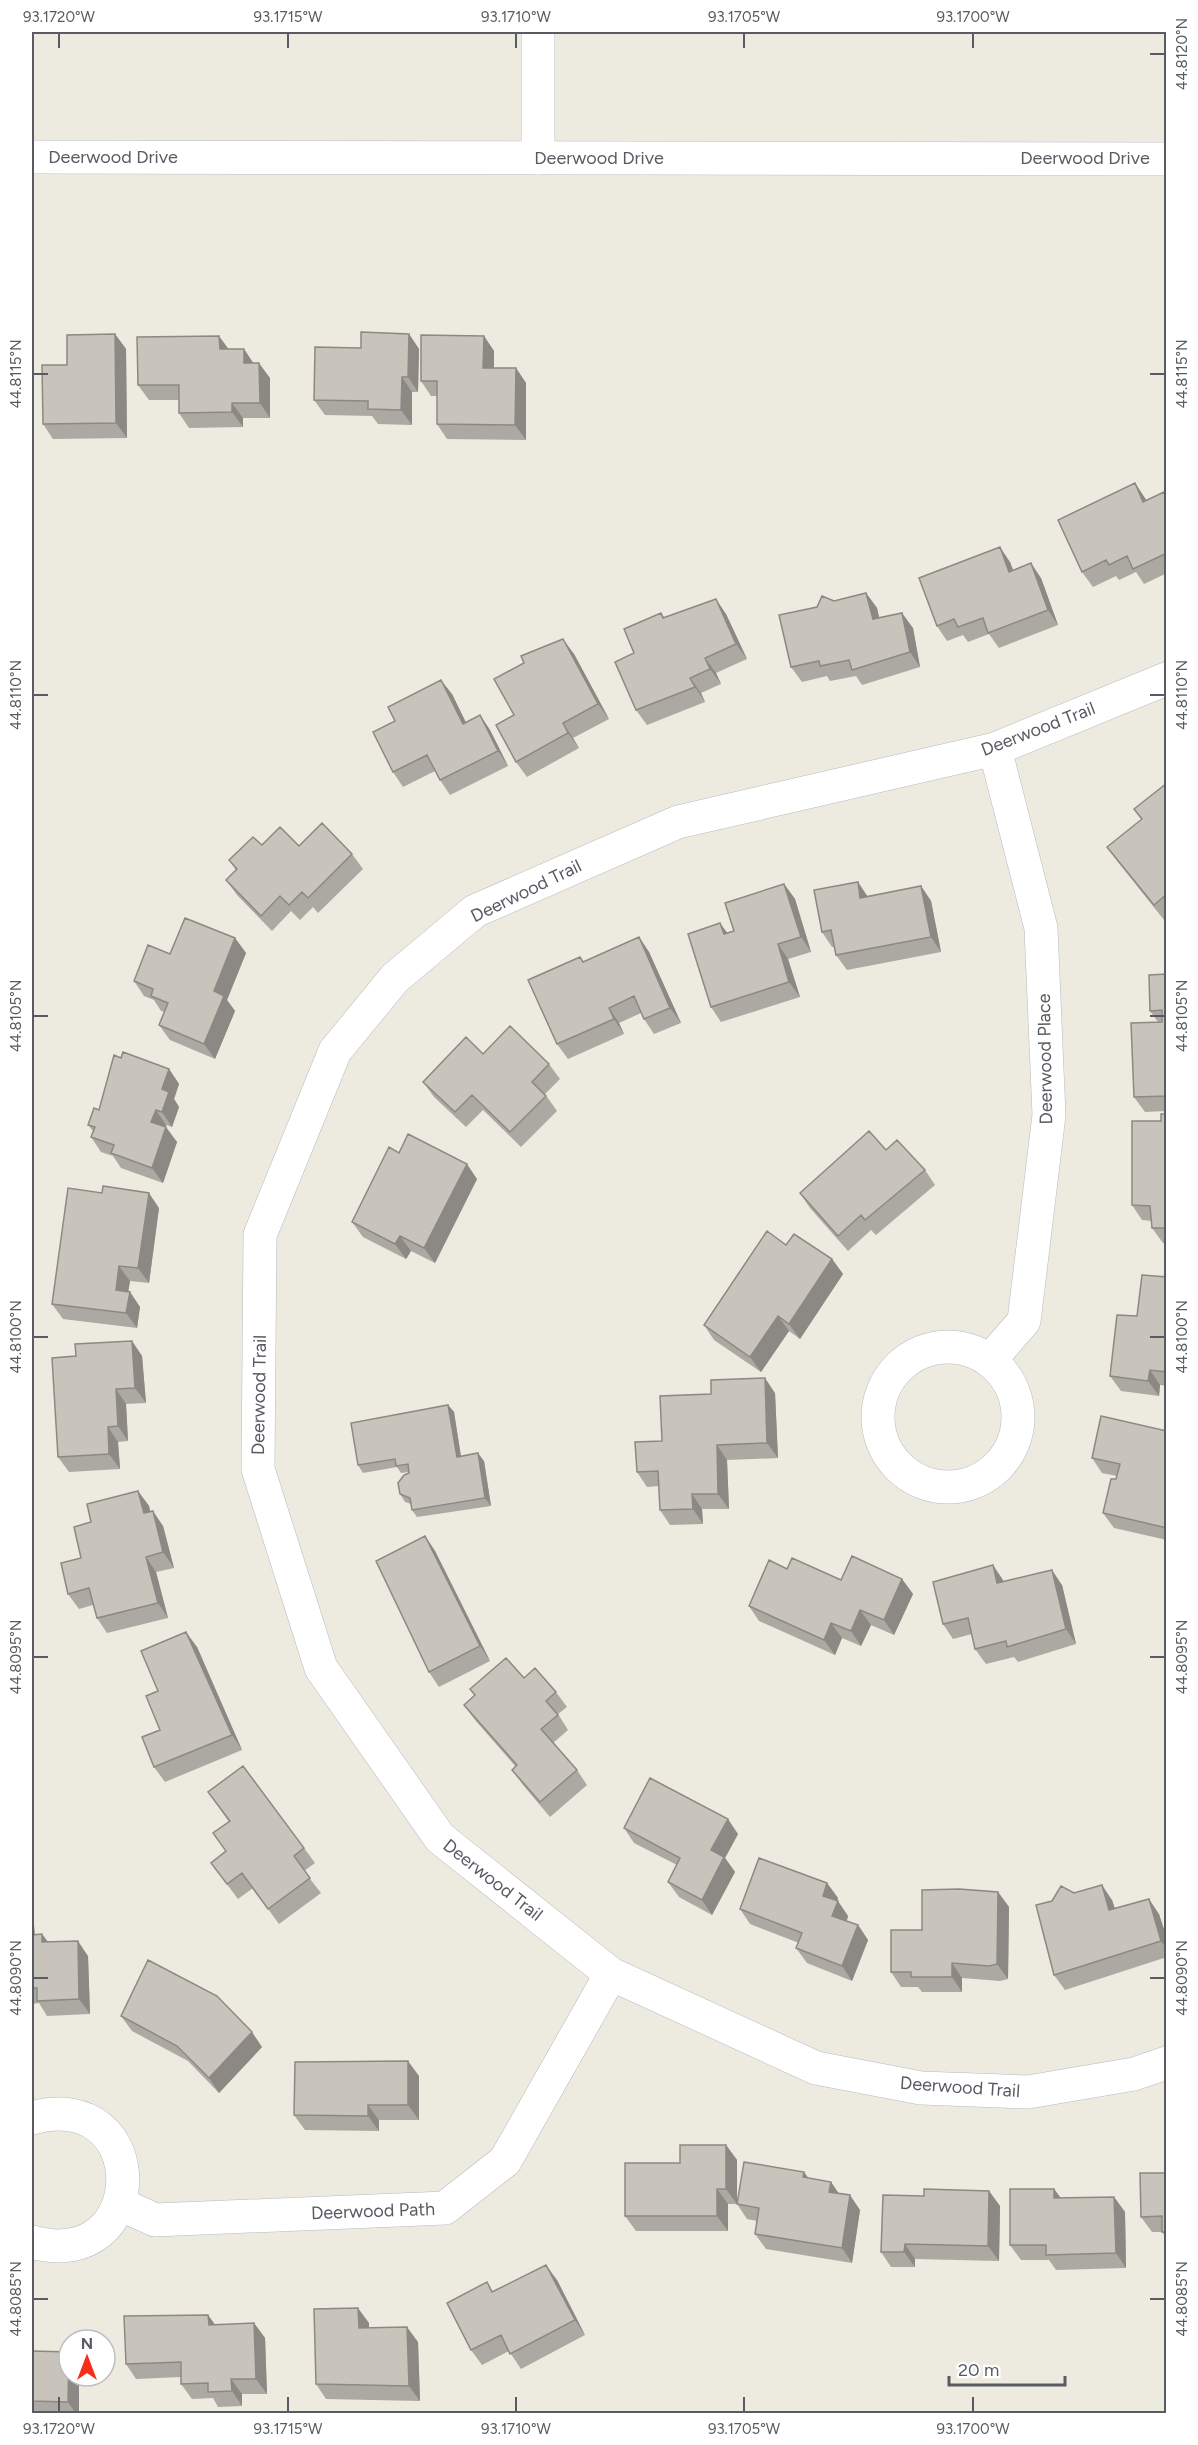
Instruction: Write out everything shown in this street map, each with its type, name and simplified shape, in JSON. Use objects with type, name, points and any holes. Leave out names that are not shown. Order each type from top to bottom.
[{"type":"street","points":[[538,32],[538,158]]},
{"type":"street","name":"Deerwood Drive","points":[[32,156],[1167,159]]},
{"type":"street","name":"Deerwood Trail","points":[[1167,679],[995,749],[678,822],[475,911],[395,978],[335,1050],[260,1235],[258,1469],[321,1668],[440,1838],[611,1974],[816,2068],[921,2088],[1028,2092],[1134,2074],[1167,2063]]},
{"type":"street","name":"Deerwood Place","points":[[990,1360],[1024,1321],[1049,1115],[1041,928],[995,749]]},
{"type":"street","points":[[948,1347],[970,1350],[990,1360],[1007,1378],[1017,1400],[1019,1424],[1012,1448],[998,1467],[978,1482],[954,1488],[930,1486],[908,1476],[890,1459],[880,1439],[877,1417],[880,1396],[890,1376],[906,1360],[926,1350],[948,1347]]},
{"type":"street","name":"Deerwood Path","points":[[120,2204],[155,2220],[445,2208],[506,2162],[611,1974]]},
{"type":"street","points":[[32,2118],[50,2113],[73,2114],[94,2124],[111,2139],[121,2160],[124,2182],[120,2204],[108,2223],[92,2238],[72,2246],[50,2247],[32,2242]]},
{"type":"building","points":[[361,332],[409,334],[408,377],[402,377],[401,410],[368,409],[368,401],[314,400],[315,347],[361,348]]},
{"type":"building","points":[[115,334],[116,423],[43,424],[42,365],[67,365],[67,335]]},
{"type":"building","points":[[421,335],[484,336],[483,368],[516,368],[515,425],[437,424],[437,381],[421,381]]},
{"type":"building","points":[[219,336],[220,349],[244,349],[244,363],[259,363],[260,403],[232,403],[232,412],[179,413],[179,385],[138,385],[137,337]]},
{"type":"building","points":[[1135,483],[1143,502],[1164,492],[1167,496],[1167,553],[1133,569],[1127,556],[1109,565],[1106,560],[1082,572],[1058,520]]},
{"type":"building","points":[[1000,547],[1009,572],[1031,563],[1048,610],[988,633],[983,618],[958,627],[954,619],[937,626],[919,578]]},
{"type":"building","points":[[866,593],[873,619],[902,613],[910,652],[852,670],[849,660],[820,666],[819,661],[791,667],[779,615],[817,607],[822,596],[834,601]]},
{"type":"building","points":[[716,599],[736,644],[705,658],[710,669],[690,678],[695,687],[636,710],[615,662],[634,653],[624,629],[661,613],[663,618]]},
{"type":"building","points":[[563,639],[598,704],[563,723],[568,733],[516,762],[496,725],[514,715],[494,679],[524,663],[521,656]]},
{"type":"building","points":[[441,680],[463,724],[480,715],[498,751],[440,780],[427,755],[393,772],[373,732],[395,721],[388,707]]},
{"type":"building","points":[[1167,783],[1167,894],[1154,905],[1107,847],[1142,819],[1134,809]]},
{"type":"building","points":[[322,823],[352,854],[308,898],[302,892],[289,905],[280,896],[261,916],[226,880],[237,869],[229,860],[253,837],[262,845],[280,827],[299,846]]},
{"type":"building","points":[[858,882],[860,898],[921,886],[931,937],[836,955],[831,930],[822,932],[814,890]]},
{"type":"building","points":[[784,884],[801,937],[778,944],[789,982],[711,1007],[688,934],[720,923],[724,934],[734,931],[725,903]]},
{"type":"building","points":[[185,918],[235,938],[214,991],[224,996],[204,1044],[159,1025],[168,1003],[151,996],[153,989],[134,981],[148,945],[170,954]]},
{"type":"building","points":[[639,937],[670,1008],[644,1019],[634,996],[609,1008],[614,1019],[557,1044],[528,980],[580,957],[583,962]]},
{"type":"building","points":[[1167,974],[1167,1096],[1134,1097],[1131,1023],[1162,1022],[1162,1010],[1150,1011],[1149,975]]},
{"type":"building","points":[[510,1026],[549,1064],[532,1082],[546,1096],[510,1132],[472,1095],[455,1112],[423,1082],[466,1037],[483,1054]]},
{"type":"building","points":[[123,1052],[169,1069],[162,1089],[169,1092],[162,1112],[156,1110],[151,1122],[166,1127],[152,1168],[111,1153],[114,1145],[91,1137],[95,1127],[88,1125],[94,1108],[99,1110],[114,1055],[121,1058]]},
{"type":"building","points":[[1161,1114],[1167,1114],[1167,1228],[1152,1228],[1150,1206],[1132,1205],[1132,1121],[1161,1121]]},
{"type":"building","points":[[869,1131],[886,1150],[897,1140],[925,1170],[865,1220],[861,1215],[838,1236],[800,1193]]},
{"type":"building","points":[[408,1134],[467,1164],[424,1248],[400,1236],[395,1244],[352,1222],[389,1147],[399,1153]]},
{"type":"building","points":[[103,1186],[149,1193],[138,1268],[119,1266],[116,1290],[130,1292],[126,1313],[52,1304],[68,1188],[102,1193]]},
{"type":"building","points":[[767,1231],[786,1245],[794,1234],[832,1259],[789,1324],[778,1316],[750,1357],[704,1325]]},
{"type":"building","points":[[1142,1275],[1167,1277],[1167,1372],[1150,1370],[1148,1381],[1110,1376],[1117,1315],[1137,1316]]},
{"type":"building","points":[[132,1341],[135,1388],[116,1389],[118,1426],[108,1427],[109,1454],[58,1457],[52,1358],[76,1356],[75,1344]]},
{"type":"building","points":[[765,1378],[767,1443],[717,1445],[718,1494],[692,1494],[693,1509],[660,1510],[658,1471],[637,1472],[635,1442],[662,1441],[660,1396],[711,1394],[711,1380]]},
{"type":"building","points":[[448,1405],[457,1457],[478,1453],[485,1498],[412,1510],[410,1498],[400,1494],[398,1483],[404,1475],[409,1473],[408,1464],[396,1466],[395,1459],[358,1465],[351,1423]]},
{"type":"building","points":[[1101,1416],[1167,1431],[1167,1528],[1103,1513],[1111,1479],[1116,1479],[1120,1464],[1092,1458]]},
{"type":"building","points":[[138,1491],[144,1513],[153,1511],[163,1552],[146,1557],[158,1603],[97,1618],[89,1588],[68,1594],[61,1563],[81,1558],[74,1527],[91,1522],[87,1504]]},
{"type":"building","points":[[425,1536],[480,1646],[429,1672],[376,1561]]},
{"type":"building","points":[[852,1556],[902,1579],[884,1620],[860,1610],[851,1631],[831,1623],[824,1640],[749,1606],[769,1560],[787,1569],[792,1558],[841,1580]]},
{"type":"building","points":[[993,1565],[997,1583],[1052,1570],[1066,1629],[1007,1647],[1006,1641],[975,1649],[968,1618],[943,1624],[933,1582]]},
{"type":"building","points":[[186,1632],[232,1735],[154,1767],[142,1737],[160,1730],[146,1696],[158,1691],[141,1651]]},
{"type":"building","points":[[506,1658],[524,1678],[535,1668],[556,1692],[546,1701],[558,1715],[541,1729],[577,1770],[540,1802],[512,1770],[517,1765],[464,1705],[475,1695],[470,1689]]},
{"type":"building","points":[[243,1766],[304,1848],[294,1856],[310,1878],[268,1909],[242,1873],[227,1884],[211,1863],[226,1851],[213,1833],[230,1821],[208,1792]]},
{"type":"building","points":[[650,1778],[728,1819],[711,1850],[724,1857],[702,1900],[668,1882],[680,1858],[624,1828]]},
{"type":"building","points":[[759,1858],[827,1883],[823,1896],[838,1901],[832,1916],[858,1925],[842,1966],[796,1948],[802,1933],[740,1909]]},
{"type":"building","points":[[1102,1885],[1109,1910],[1149,1899],[1161,1941],[1054,1975],[1036,1905],[1052,1901],[1061,1886],[1074,1893]]},
{"type":"building","points":[[959,1889],[998,1892],[997,1964],[989,1966],[952,1963],[952,1977],[911,1977],[911,1972],[891,1972],[891,1930],[922,1930],[922,1890]]},
{"type":"building","points":[[42,1934],[42,1942],[78,1941],[79,1999],[37,2001],[37,1988],[32,1988],[32,1935]]},
{"type":"building","points":[[148,1960],[217,1996],[252,2032],[209,2078],[177,2046],[121,2016]]},
{"type":"building","points":[[408,2061],[408,2105],[368,2105],[368,2116],[294,2115],[295,2062]]},
{"type":"building","points":[[680,2145],[726,2145],[726,2189],[717,2189],[717,2216],[625,2216],[625,2163],[680,2163]]},
{"type":"building","points":[[744,2162],[804,2172],[803,2177],[831,2182],[829,2192],[850,2195],[842,2248],[755,2234],[759,2208],[737,2204]]},
{"type":"building","points":[[1140,2173],[1167,2173],[1167,2232],[1162,2232],[1162,2216],[1141,2217]]},
{"type":"building","points":[[924,2189],[989,2191],[988,2246],[905,2244],[904,2252],[881,2252],[883,2195],[924,2196]]},
{"type":"building","points":[[1010,2189],[1054,2189],[1054,2198],[1114,2197],[1116,2253],[1046,2255],[1046,2245],[1010,2245]]},
{"type":"building","points":[[546,2265],[575,2320],[510,2354],[501,2335],[471,2350],[447,2303],[487,2282],[492,2292]]},
{"type":"building","points":[[358,2308],[359,2328],[407,2327],[409,2386],[316,2384],[314,2309]]},
{"type":"building","points":[[208,2315],[209,2325],[254,2323],[256,2379],[231,2379],[232,2391],[208,2392],[208,2383],[181,2384],[181,2362],[126,2364],[124,2316]]},
{"type":"building","points":[[32,2351],[57,2352],[57,2388],[68,2388],[68,2402],[32,2401]]}]
